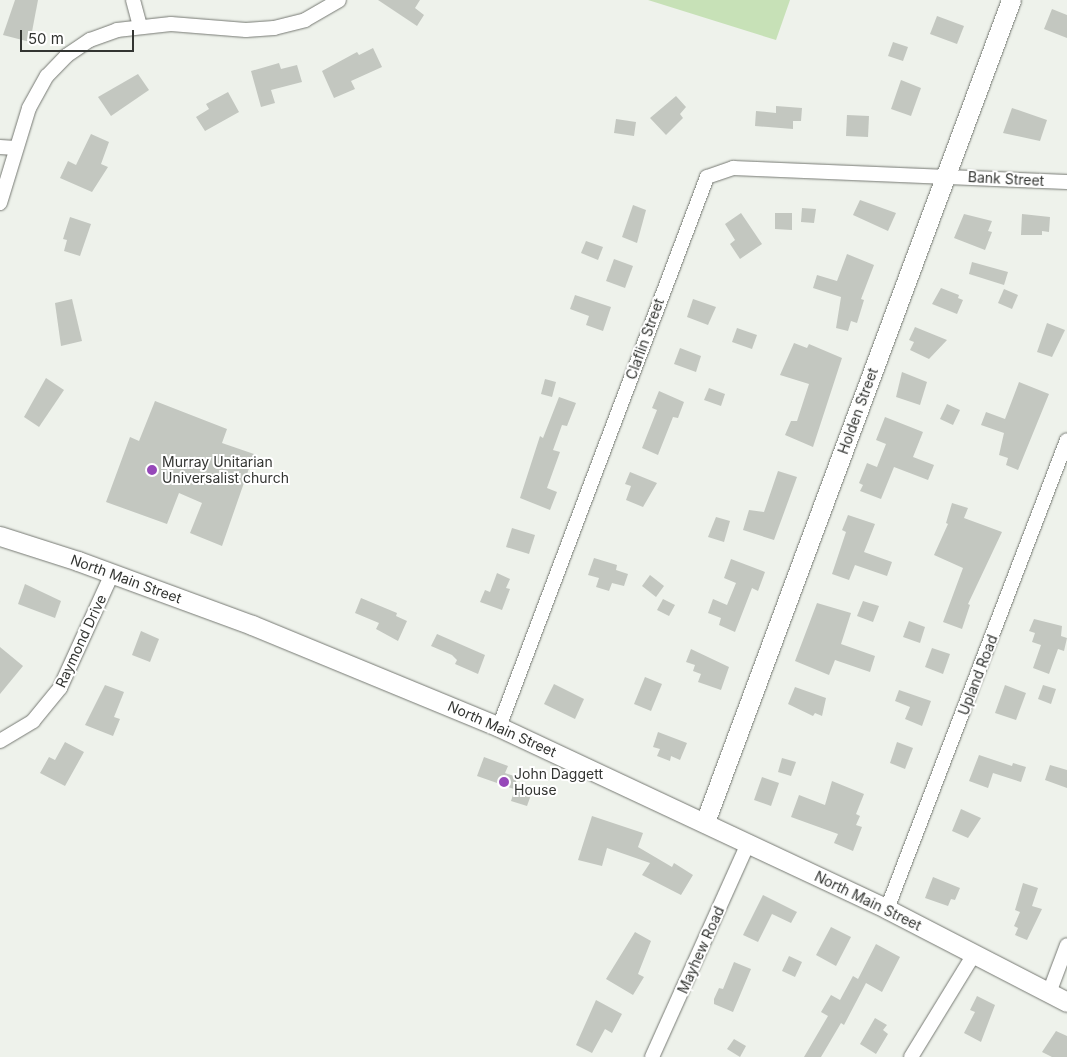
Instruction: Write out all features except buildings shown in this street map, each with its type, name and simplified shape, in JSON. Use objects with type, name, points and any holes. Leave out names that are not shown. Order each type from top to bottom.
[{"type":"main road","name":"Holden Street","points":[[705,822],[1012,0]]},
{"type":"main road","name":"North Main Street","points":[[0,536],[252,625],[498,727],[705,822],[886,909],[1067,1002]]},
{"type":"street","points":[[133,0],[140,26]]},
{"type":"street","points":[[0,203],[15,148],[29,108],[47,76],[66,56],[90,40],[140,26],[171,24],[246,30],[274,28],[305,20],[339,0]]},
{"type":"street","points":[[0,147],[15,148]]},
{"type":"street","name":"Claflin Street","points":[[498,727],[706,177],[733,168],[839,175],[946,176]]},
{"type":"street","name":"Bank Street","points":[[946,176],[1067,182]]},
{"type":"street","name":"Upland Road","points":[[886,909],[1067,440]]},
{"type":"street","name":"Raymond Drive","points":[[0,741],[34,721],[60,688],[112,574]]},
{"type":"street","name":"Mayhew Road","points":[[652,1057],[748,843]]},
{"type":"street","points":[[1050,993],[1067,945]]},
{"type":"street","points":[[911,1057],[974,954]]},
{"type":"green space","points":[[648,0],[790,0],[776,40]]},
{"type":"place","name":"Murray Unitarian Universalist church","points":[[152,470]]},
{"type":"place","name":"John Daggett House","points":[[504,782]]}]
